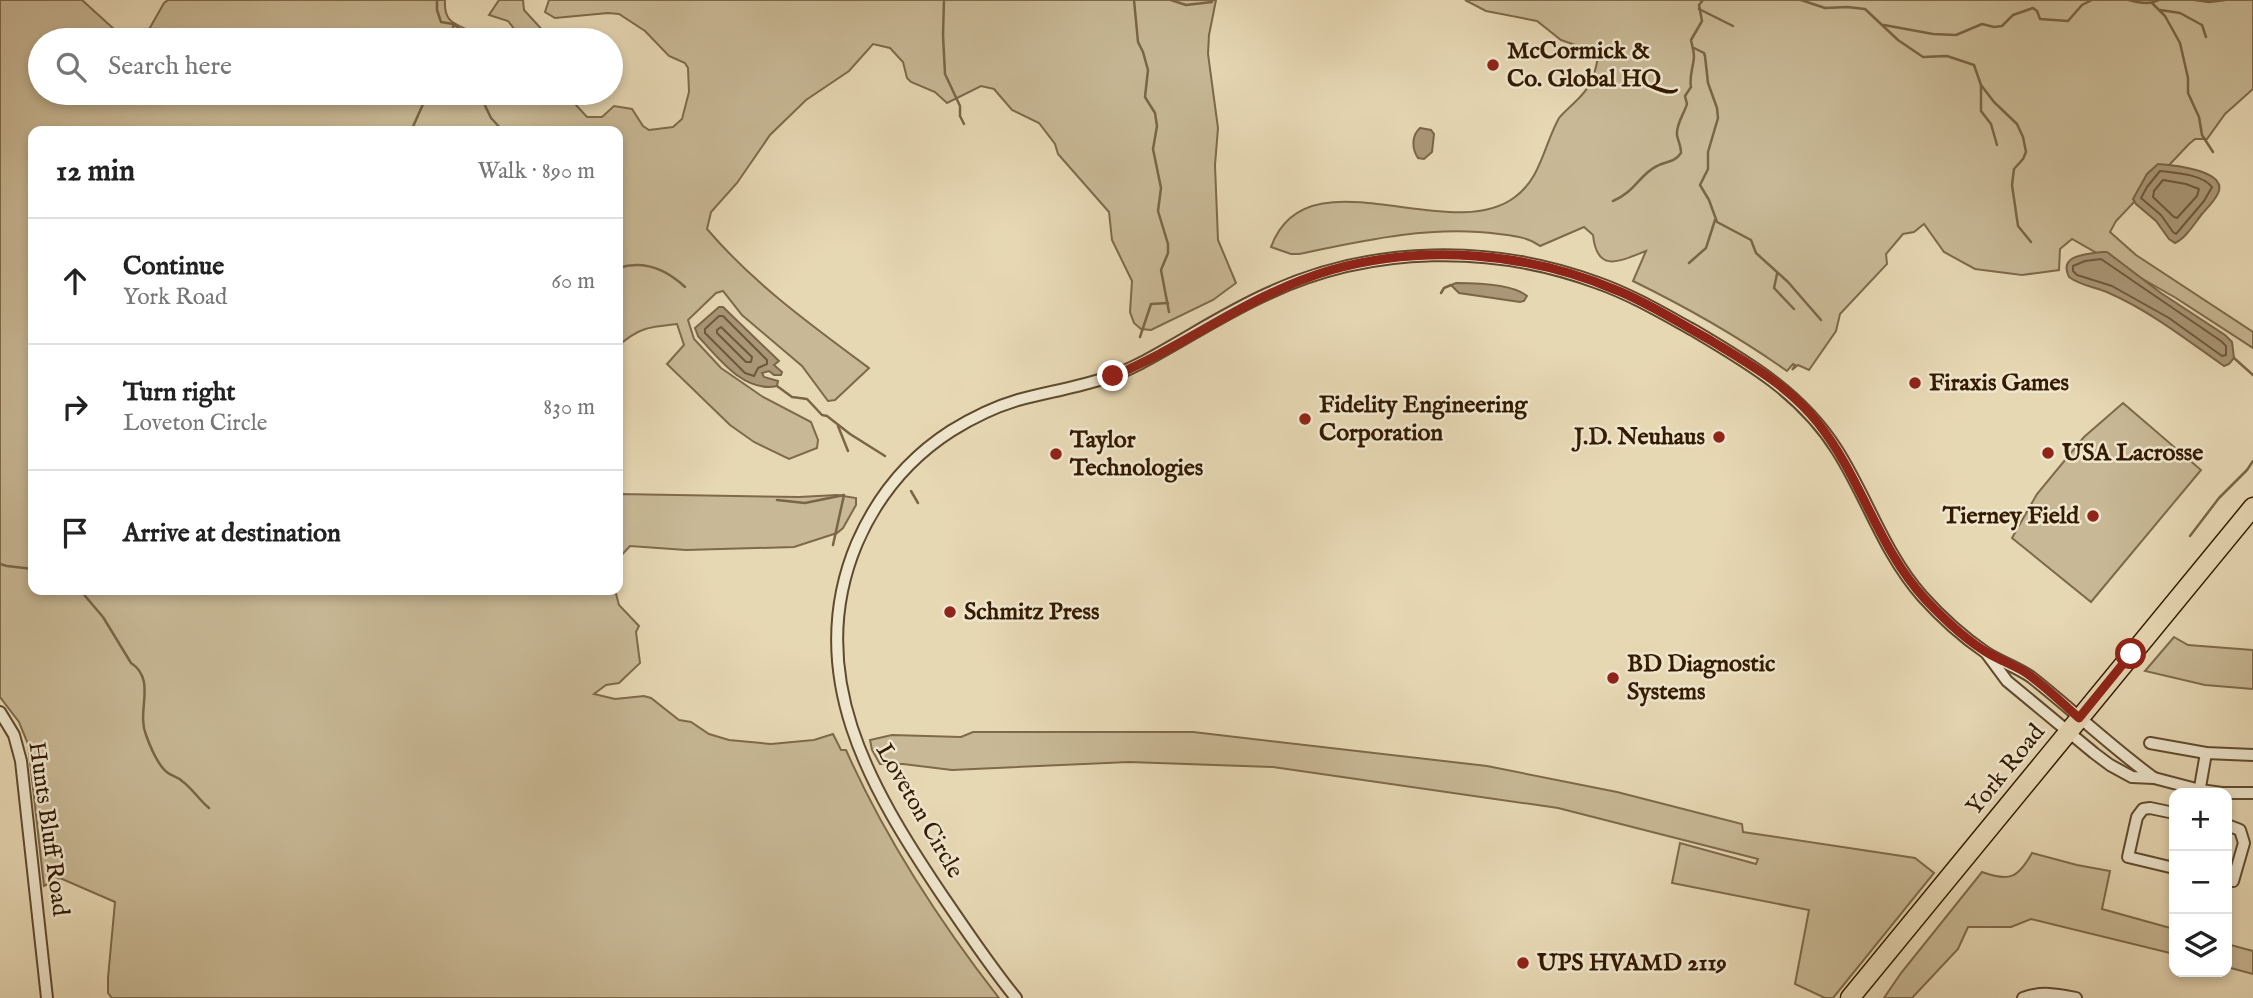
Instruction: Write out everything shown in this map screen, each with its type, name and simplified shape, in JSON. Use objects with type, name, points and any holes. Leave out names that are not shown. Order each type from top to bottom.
[{"type":"main road","name":"York Road","points":[[1850,998],[2253,507]]},
{"type":"street","name":"Loveton Circle","points":[[1016,998],[988,962],[902,834],[853,734],[841,690],[836,636],[841,592],[854,549],[872,514],[898,477],[923,451],[961,425],[1005,404],[1096,381],[1127,370],[1250,302],[1301,280],[1389,259],[1445,255],[1484,257],[1527,263],[1578,276],[1620,291],[1661,312],[1765,374],[1801,404],[1839,452],[1907,576],[1935,609],[1986,652],[2026,673],[2154,778]]},
{"type":"street","name":"Loveton Circle","points":[[1986,652],[2007,681],[2110,765],[2132,776],[2154,778],[2186,788]]},
{"type":"street","name":"Hunts Bluff Road","points":[[0,712],[14,735],[21,761],[47,998]]},
{"type":"street","points":[[2150,743],[2206,753],[2253,755]]},
{"type":"street","points":[[2200,788],[2206,753]]},
{"type":"street","name":"Loveton Circle","points":[[2232,793],[2253,793]]},
{"type":"street","points":[[2169,813],[2143,809],[2137,817],[2128,857],[2169,867]]},
{"type":"street","points":[[2232,827],[2240,830],[2244,843],[2232,881]]},
{"type":"street","points":[[2023,998],[2045,993],[2076,998]]},
{"type":"shaded area","points":[[0,0],[82,0],[113,28],[28,28],[28,105],[576,105],[587,117],[602,117],[614,106],[632,109],[643,126],[649,130],[673,127],[682,119],[689,92],[688,68],[685,63],[669,56],[645,31],[619,14],[555,18],[545,12],[549,0],[1216,0],[1208,54],[1218,128],[1215,165],[1218,240],[1236,283],[1213,300],[1151,330],[1141,329],[1134,323],[1130,312],[1132,281],[1112,240],[1109,212],[1058,154],[1055,144],[1039,123],[1012,110],[994,89],[981,86],[947,103],[935,92],[911,82],[907,78],[903,62],[890,48],[873,44],[849,71],[806,100],[770,135],[737,183],[711,212],[707,229],[764,286],[869,368],[835,400],[828,401],[802,366],[742,315],[723,291],[716,293],[688,320],[694,339],[721,368],[763,397],[811,422],[818,440],[817,448],[789,459],[754,442],[730,425],[667,364],[684,345],[677,324],[645,329],[623,342],[623,126],[28,126],[28,595],[616,595],[619,605],[639,626],[636,632],[640,663],[619,683],[606,685],[594,694],[615,699],[644,696],[651,698],[679,720],[691,722],[709,734],[729,740],[771,744],[814,740],[833,734],[841,750],[846,750],[878,815],[915,878],[999,998],[112,998],[108,993],[108,978],[115,902],[60,878],[44,886],[28,744],[19,722],[0,697]]},
{"type":"shaded area","points":[[168,0],[445,0],[448,17],[463,28],[150,28]]},
{"type":"shaded area","points":[[499,0],[523,0],[524,10],[540,28],[514,28],[508,21],[489,15]]},
{"type":"shaded area","points":[[1465,0],[2253,0],[2253,89],[2225,114],[2207,139],[2195,139],[2189,144],[2116,221],[2110,232],[2136,255],[2253,332],[2253,348],[2176,298],[2072,239],[2060,249],[2059,270],[2022,275],[1975,269],[1944,252],[1924,224],[1914,232],[1903,234],[1886,254],[1887,264],[1840,314],[1836,331],[1809,370],[1798,365],[1792,370],[1795,365],[1793,364],[1787,371],[1712,323],[1633,281],[1646,251],[1619,261],[1605,260],[1595,247],[1593,235],[1584,227],[1540,246],[1515,236],[1449,231],[1399,235],[1299,254],[1271,247],[1289,219],[1315,205],[1346,202],[1454,212],[1487,210],[1515,197],[1524,189],[1536,171],[1559,118],[1591,82],[1598,57],[1593,51],[1561,40],[1537,21],[1486,11]]},
{"type":"shaded area","name":"Tierney Field","points":[[2123,403],[2201,470],[2091,602],[2012,538],[2037,494],[2084,437]]},
{"type":"shaded area","points":[[623,494],[799,497],[837,495],[856,498],[856,505],[843,528],[837,533],[794,547],[686,550],[630,546],[623,554]]},
{"type":"shaded area","points":[[2174,637],[2188,645],[2253,650],[2253,689],[2205,685],[2145,671]]},
{"type":"shaded area","points":[[973,732],[1193,732],[1487,766],[1617,792],[1742,824],[1743,832],[1915,858],[1934,873],[1833,998],[1825,998],[1795,984],[1809,910],[1672,883],[1680,843],[1756,864],[1758,859],[1558,808],[1273,767],[1129,762],[952,770],[880,764],[870,740],[892,735],[961,737]]},
{"type":"shaded area","points":[[2032,853],[2110,871],[2102,909],[2169,928],[2169,953],[2031,919],[2011,927],[1968,927],[1958,949],[1912,998],[1884,998],[1982,872],[2006,877],[2022,868]]},
{"type":"shaded area","points":[[2232,945],[2253,951],[2253,974],[2232,968]]},
{"type":"water","points":[[1420,128],[1431,130],[1434,134],[1432,152],[1424,159],[1418,158],[1414,147],[1415,135]]},
{"type":"water","points":[[2158,164],[2206,173],[2219,184],[2214,201],[2175,243],[2133,199],[2147,174]]},
{"type":"water","points":[[2107,252],[2161,293],[2225,335],[2232,342],[2234,358],[2229,364],[2224,366],[2139,308],[2069,277],[2067,264],[2070,260]]},
{"type":"water","points":[[1456,283],[1503,287],[1527,296],[1520,302],[1459,293],[1451,285]]},
{"type":"water","points":[[719,307],[723,307],[779,361],[774,365],[782,372],[781,375],[774,375],[769,371],[762,373],[764,377],[778,381],[777,386],[765,387],[743,379],[723,363],[698,336],[695,328]]},
{"type":"waterway","points":[[437,0],[441,22],[458,28]]},
{"type":"waterway","points":[[944,0],[945,74],[960,106],[960,116],[964,124]]},
{"type":"waterway","points":[[1134,0],[1138,42],[1148,70],[1145,97],[1155,113],[1157,126],[1153,149],[1161,188],[1158,211],[1168,244],[1168,253],[1161,270],[1169,312]]},
{"type":"waterway","points":[[1171,0],[1186,5],[1212,2]]},
{"type":"waterway","points":[[1613,201],[1627,193],[1651,169],[1673,160],[1681,153],[1677,131],[1687,104],[1685,96],[1691,87],[1694,57],[1691,40],[1702,21],[1699,5],[1703,0]]},
{"type":"waterway","points":[[1801,0],[1825,8],[1865,9],[1898,40],[1923,57],[1947,56],[1974,65],[1981,85],[2017,124],[2023,137],[2026,152],[2014,169],[2012,185],[2018,226],[2031,242]]},
{"type":"waterway","points":[[1884,25],[1933,34],[1956,35],[1982,24],[2002,26],[2013,15],[2033,8],[2040,19],[2068,21],[2082,5],[2092,0]]},
{"type":"waterway","points":[[2129,0],[2144,3],[2159,0]]},
{"type":"waterway","points":[[2195,0],[2225,0]]},
{"type":"waterway","points":[[2152,3],[2165,16],[2180,43],[2188,78],[2188,93],[2199,117],[2202,135],[2213,152]]},
{"type":"waterway","points":[[1699,9],[1733,26]]},
{"type":"waterway","points":[[2160,10],[2180,13],[2202,25],[2206,37]]},
{"type":"waterway","points":[[1694,48],[1704,53],[1708,83],[1717,108],[1718,118],[1708,152],[1708,169],[1700,185],[1717,222],[1751,240],[1756,253],[1788,282],[1821,320]]},
{"type":"waterway","points":[[1981,85],[1981,111],[1991,124],[1997,145]]},
{"type":"waterway","points":[[413,126],[423,105]]},
{"type":"waterway","points":[[485,105],[498,126]]},
{"type":"waterway","points":[[1689,263],[1706,248],[1715,220]]},
{"type":"waterway","points":[[623,267],[636,265],[654,268],[670,275],[685,287]]},
{"type":"waterway","points":[[1777,274],[1774,288],[1794,309]]},
{"type":"waterway","points":[[1441,293],[1451,285]]},
{"type":"waterway","points":[[1140,337],[1151,304],[1168,303]]},
{"type":"waterway","points":[[2234,358],[2253,375]]},
{"type":"waterway","points":[[777,386],[792,397],[807,399],[822,415],[885,456]]},
{"type":"waterway","points":[[838,426],[848,451]]},
{"type":"waterway","points":[[2190,536],[2219,498],[2253,461]]},
{"type":"waterway","points":[[911,491],[918,503]]},
{"type":"waterway","points":[[777,500],[805,503],[844,495],[833,545]]},
{"type":"waterway","points":[[0,564],[28,568]]},
{"type":"waterway","points":[[84,595],[103,617],[143,678],[144,726],[158,761],[164,770],[179,778],[209,808]]},
{"type":"place","name":"McCormick & Co. Global HQ","points":[[1493,65]]},
{"type":"place","name":"Firaxis Games","points":[[1915,383]]},
{"type":"place","name":"Fidelity Engineering Corporation","points":[[1305,419]]},
{"type":"place","name":"J.D. Neuhaus","points":[[1719,437]]},
{"type":"place","name":"USA Lacrosse","points":[[2048,453]]},
{"type":"place","name":"Taylor Technologies","points":[[1056,454]]},
{"type":"place","name":"Tierney Field","points":[[2093,516]]},
{"type":"place","name":"Schmitz Press","points":[[950,612]]},
{"type":"place","name":"BD Diagnostic Systems","points":[[1613,678]]},
{"type":"place","name":"UPS HVAMD 2119","points":[[1523,963]]},
{"type":"route","points":[[1113,376],[1138,365],[1268,293],[1334,270],[1372,261],[1445,255],[1505,259],[1552,268],[1586,278],[1644,303],[1751,365],[1790,393],[1839,452],[1890,550],[1925,599],[1986,652],[2026,673],[2079,718],[2131,654]]}]
